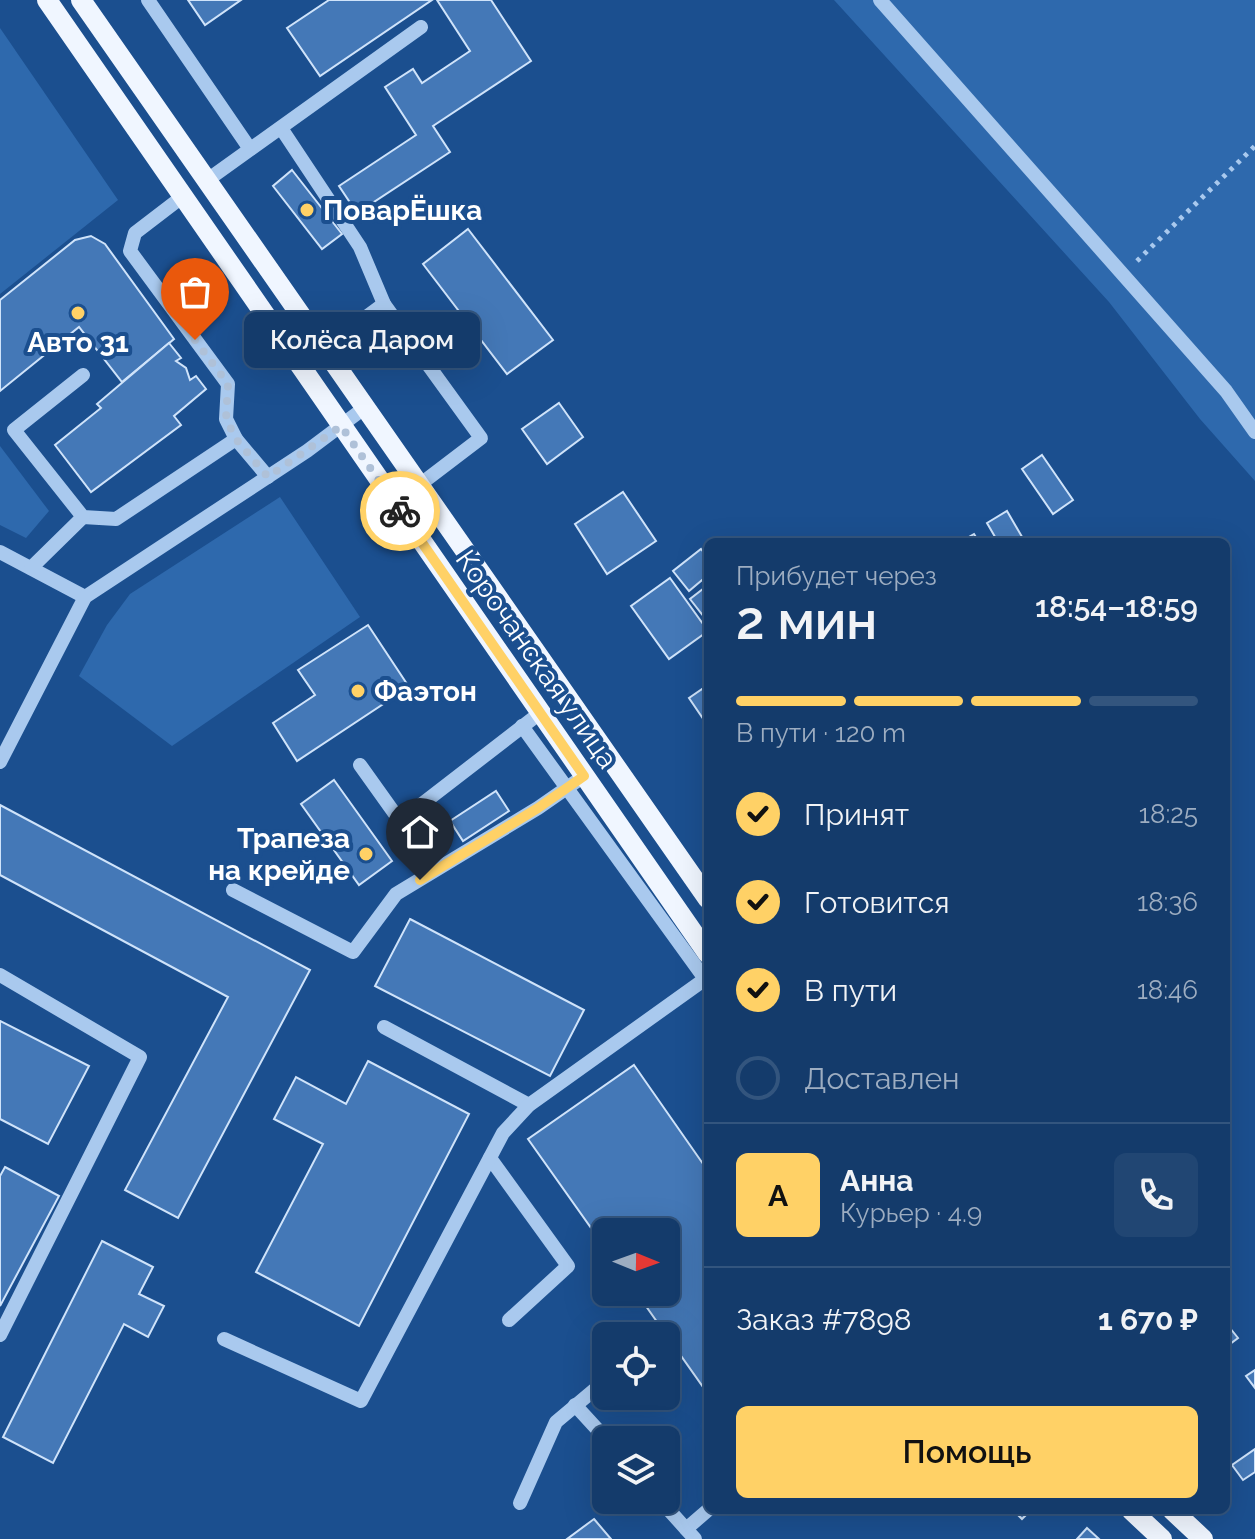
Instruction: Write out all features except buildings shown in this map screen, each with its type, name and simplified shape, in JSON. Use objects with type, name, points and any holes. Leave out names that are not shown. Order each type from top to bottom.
[{"type":"main road","name":"Корочанская улица","points":[[47,0],[540,713],[576,782],[704,949]]},
{"type":"main road","name":"Корочанская улица","points":[[81,0],[363,409],[704,893]]},
{"type":"main road","points":[[1135,1514],[1162,1539]]},
{"type":"main road","points":[[1176,1514],[1203,1539]]},
{"type":"street","points":[[148,0],[250,149]]},
{"type":"street","points":[[880,0],[1226,391],[1255,432]]},
{"type":"street","points":[[206,181],[421,27]]},
{"type":"street","points":[[281,128],[360,247],[384,304],[481,438],[418,486]]},
{"type":"street","points":[[182,197],[135,233],[130,251],[228,384],[226,419],[236,439],[268,477]]},
{"type":"street","points":[[323,349],[384,304]]},
{"type":"street","points":[[83,375],[14,430],[83,517]]},
{"type":"street","points":[[0,762],[85,597],[268,477],[363,409]]},
{"type":"street","points":[[31,568],[83,517],[116,519],[236,439]]},
{"type":"street","points":[[0,552],[85,597]]},
{"type":"street","points":[[360,765],[400,821],[540,713]]},
{"type":"street","points":[[522,726],[576,782],[704,974]]},
{"type":"street","points":[[233,890],[353,952],[396,894],[576,782]]},
{"type":"street","points":[[0,975],[140,1057],[0,1335]]},
{"type":"street","points":[[224,1339],[361,1401],[503,1133],[529,1105],[704,980]]},
{"type":"street","points":[[384,1027],[529,1105]]},
{"type":"street","points":[[490,1158],[568,1266],[509,1320]]},
{"type":"street","points":[[520,1503],[556,1422],[592,1391]]},
{"type":"street","points":[[575,1405],[594,1426]]},
{"type":"street","points":[[673,1514],[691,1534],[705,1514]]},
{"type":"path","points":[[1121,275],[1255,146]]},
{"type":"shaded area","points":[[834,0],[1255,0],[1255,481],[1200,419],[1109,302]]},
{"type":"shaded area","points":[[0,28],[118,200],[0,294]]},
{"type":"shaded area","points":[[0,446],[49,511],[26,538],[0,525]]},
{"type":"shaded area","points":[[280,497],[360,617],[172,746],[79,676],[107,625],[130,594]]},
{"type":"way so far","points":[[195,340],[228,384],[226,419],[236,439],[268,477],[341,426],[400,511]]},
{"type":"place","name":"ПоварЁшка","points":[[307,210]]},
{"type":"place","name":"Авто 31","points":[[78,313]]},
{"type":"place","name":"Колёса Даром","points":[[195,340]]},
{"type":"place","name":"Фаэтон","points":[[358,691]]},
{"type":"place","name":"Трапеза на крейде","points":[[366,854]]},
{"type":"route","points":[[400,511],[584,776],[420,880]]}]
